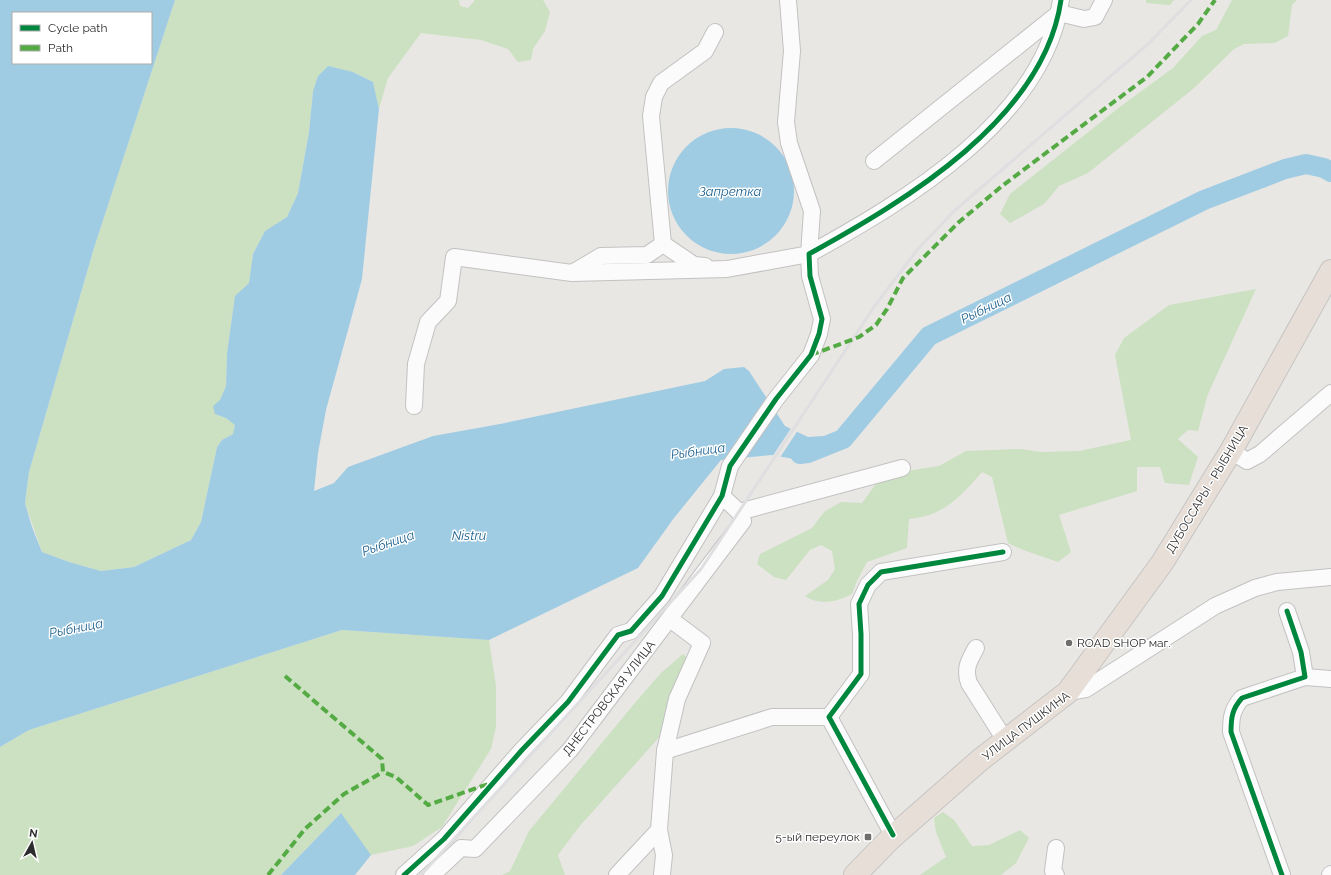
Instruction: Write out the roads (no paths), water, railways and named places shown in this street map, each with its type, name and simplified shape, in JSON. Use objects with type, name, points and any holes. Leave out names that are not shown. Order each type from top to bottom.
[{"type":"highway","name":"ДУБОССАРЫ - РЫБНИЦА","points":[[1068,692],[1162,563],[1231,450],[1330,274]]},
{"type":"highway","name":"УЛИЦА ПУШКИНА","points":[[855,875],[893,836],[1005,740],[1068,692]]},
{"type":"street","points":[[788,0],[792,51],[786,122],[789,143],[812,211],[809,254]]},
{"type":"street","points":[[1060,7],[1084,19],[1095,17],[1104,0]]},
{"type":"street","points":[[414,406],[416,364],[428,322],[448,301],[454,257],[572,273],[727,269],[809,254],[867,222],[908,194],[954,161],[992,126],[1021,94],[1039,67],[1053,36],[1060,7]]},
{"type":"street","points":[[874,161],[1060,7]]},
{"type":"street","points":[[663,244],[651,116],[654,97],[661,83],[704,51],[714,32]]},
{"type":"street","points":[[663,244],[694,265],[727,269]]},
{"type":"street","points":[[572,273],[601,256],[647,255],[663,244]]},
{"type":"street","name":"ДНЕСТРОВСКАЯ УЛИЦА","points":[[404,875],[444,839],[522,750],[568,702],[618,635],[632,631],[662,596],[722,496],[730,466],[776,399],[812,355],[822,319],[810,276],[809,254]]},
{"type":"street","points":[[1231,450],[1247,461],[1260,454],[1331,393]]},
{"type":"street","points":[[722,496],[739,512],[785,498],[902,468]]},
{"type":"street","name":"ДНЕСТРОВСКАЯ УЛИЦА","points":[[432,875],[461,848],[475,849],[570,750],[743,521],[739,512]]},
{"type":"street","points":[[830,717],[861,674],[859,604],[868,585],[881,572],[1003,552]]},
{"type":"street","name":"УЛИЦА ПУШКИНА","points":[[1068,692],[1086,690],[1215,606],[1255,588],[1277,582],[1331,577]]},
{"type":"street","points":[[1287,611],[1302,652],[1305,677]]},
{"type":"street","points":[[662,875],[664,855],[659,830],[665,751],[677,699],[702,643],[670,618]]},
{"type":"street","points":[[976,648],[967,666],[969,683],[1005,740]]},
{"type":"street","points":[[1282,875],[1231,732],[1231,716],[1235,705],[1242,698],[1305,677],[1331,679]]},
{"type":"street","points":[[665,751],[772,717],[830,717]]},
{"type":"street","points":[[830,717],[893,836]]},
{"type":"street","points":[[617,875],[659,830]]},
{"type":"street","points":[[1056,848],[1053,871],[1056,875]]},
{"type":"water","name":"Nistru","points":[[0,0],[175,0],[94,248],[29,472],[25,503],[32,527],[42,552],[69,562],[101,571],[134,567],[191,540],[201,522],[217,447],[222,440],[233,434],[235,425],[226,418],[215,414],[213,406],[220,400],[226,386],[227,353],[235,296],[249,283],[253,254],[265,231],[287,217],[298,193],[309,132],[313,91],[318,76],[328,66],[353,72],[373,82],[379,109],[362,279],[326,410],[318,453],[314,491],[334,483],[348,467],[433,436],[500,424],[705,381],[724,369],[744,367],[749,371],[785,426],[808,437],[823,436],[827,455],[800,460],[771,455],[721,460],[674,518],[638,568],[489,640],[342,630],[29,730],[0,747]]},
{"type":"water","name":"Запретка","points":[[731,128],[755,133],[766,139],[779,151],[789,167],[794,191],[789,215],[783,226],[771,239],[755,249],[731,254],[707,249],[696,243],[683,231],[673,215],[668,191],[673,167],[679,156],[691,143],[707,133]]},
{"type":"water","points":[[341,813],[371,855],[355,875],[281,875]]},
{"type":"waterway","name":"Рыбница","points":[[800,454],[808,453],[843,439],[929,336],[1204,200],[1285,169],[1306,164],[1324,168],[1331,172]]},
{"type":"railway","points":[[421,875],[701,569],[874,307],[917,250],[954,211],[1148,44],[1191,0]]},
{"type":"place","name":"ROAD SHOP маг.","points":[[1069,643]]},
{"type":"place","name":"5-ый переулок","points":[[868,837]]}]
